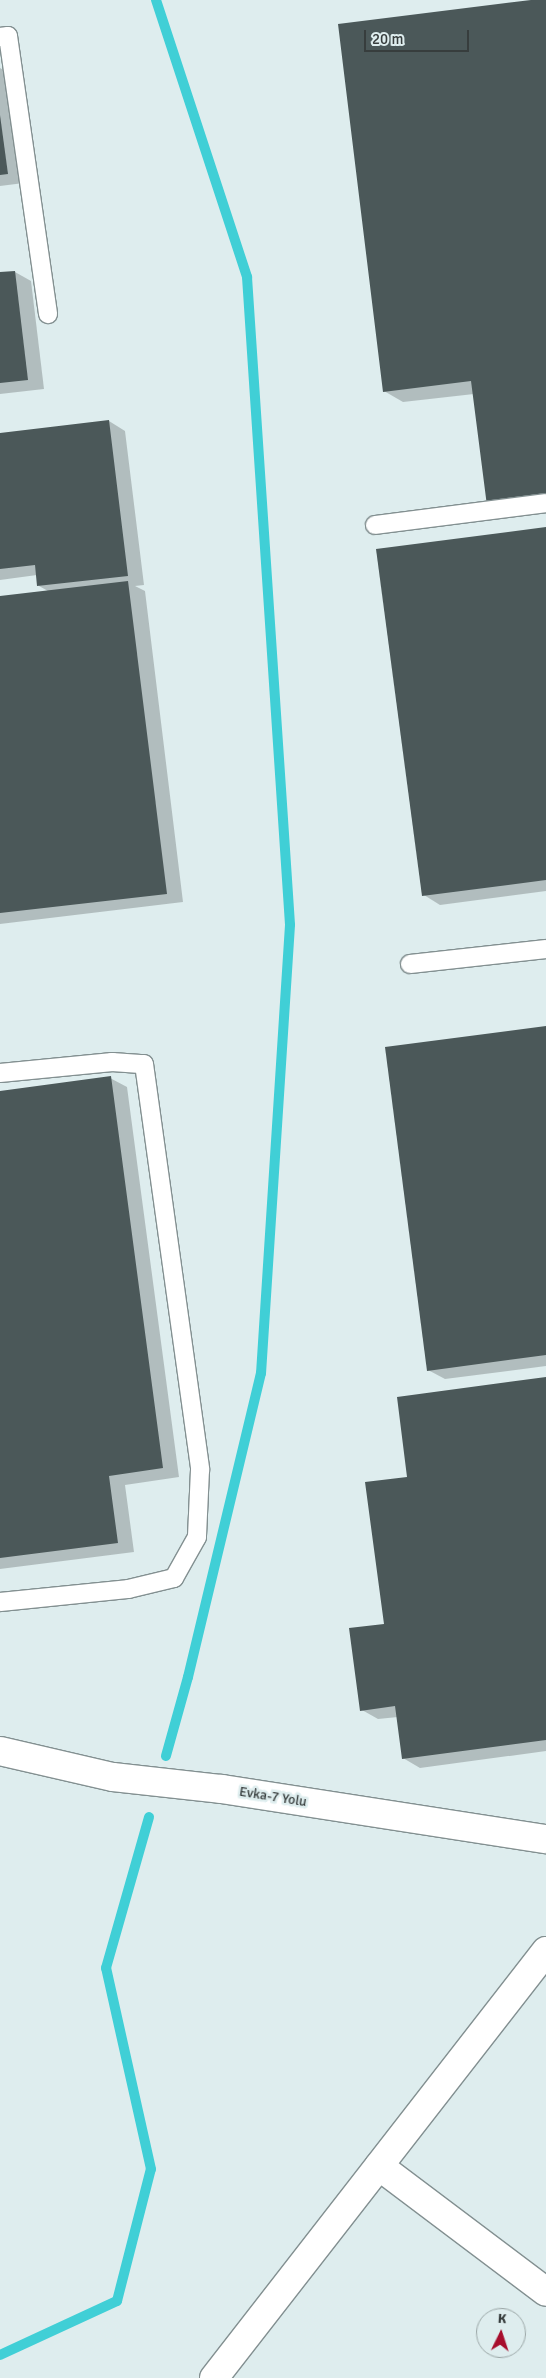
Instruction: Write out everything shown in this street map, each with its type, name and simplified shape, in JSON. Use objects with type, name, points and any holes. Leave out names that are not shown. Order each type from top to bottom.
[{"type":"street","name":"Evka-7 Yolu","points":[[0,1751],[113,1777],[222,1788],[546,1839]]},
{"type":"street","points":[[214,2378],[546,1951]]},
{"type":"street","points":[[380,2166],[546,2292]]},
{"type":"lane","points":[[0,37],[8,36],[48,314]]},
{"type":"lane","points":[[375,526],[546,503]]},
{"type":"lane","points":[[410,964],[546,949]]},
{"type":"lane","points":[[0,1073],[112,1062],[144,1064],[200,1470],[198,1537],[174,1578],[128,1589],[0,1602]]},
{"type":"building","points":[[531,0],[546,0],[546,499],[487,506],[471,381],[383,392],[338,24]]},
{"type":"building","points":[[0,115],[8,174],[0,175]]},
{"type":"building","points":[[15,271],[28,380],[0,383],[0,272]]},
{"type":"building","points":[[109,420],[128,576],[37,586],[35,565],[0,569],[0,433]]},
{"type":"building","points":[[546,527],[546,880],[422,896],[376,549]]},
{"type":"building","points":[[128,581],[167,894],[0,913],[0,596]]},
{"type":"building","points":[[546,1026],[546,1355],[427,1371],[385,1047]]},
{"type":"building","points":[[111,1076],[163,1468],[109,1476],[118,1543],[0,1558],[0,1091]]},
{"type":"building","points":[[546,1377],[546,1740],[402,1759],[395,1706],[360,1711],[349,1628],[384,1624],[365,1482],[407,1477],[397,1397]]},
{"type":"waterway","points":[[156,0],[247,277],[290,925],[261,1373],[188,1677],[166,1756]]},
{"type":"waterway","points":[[0,2355],[117,2301],[151,2169],[106,1968],[149,1817]]}]
